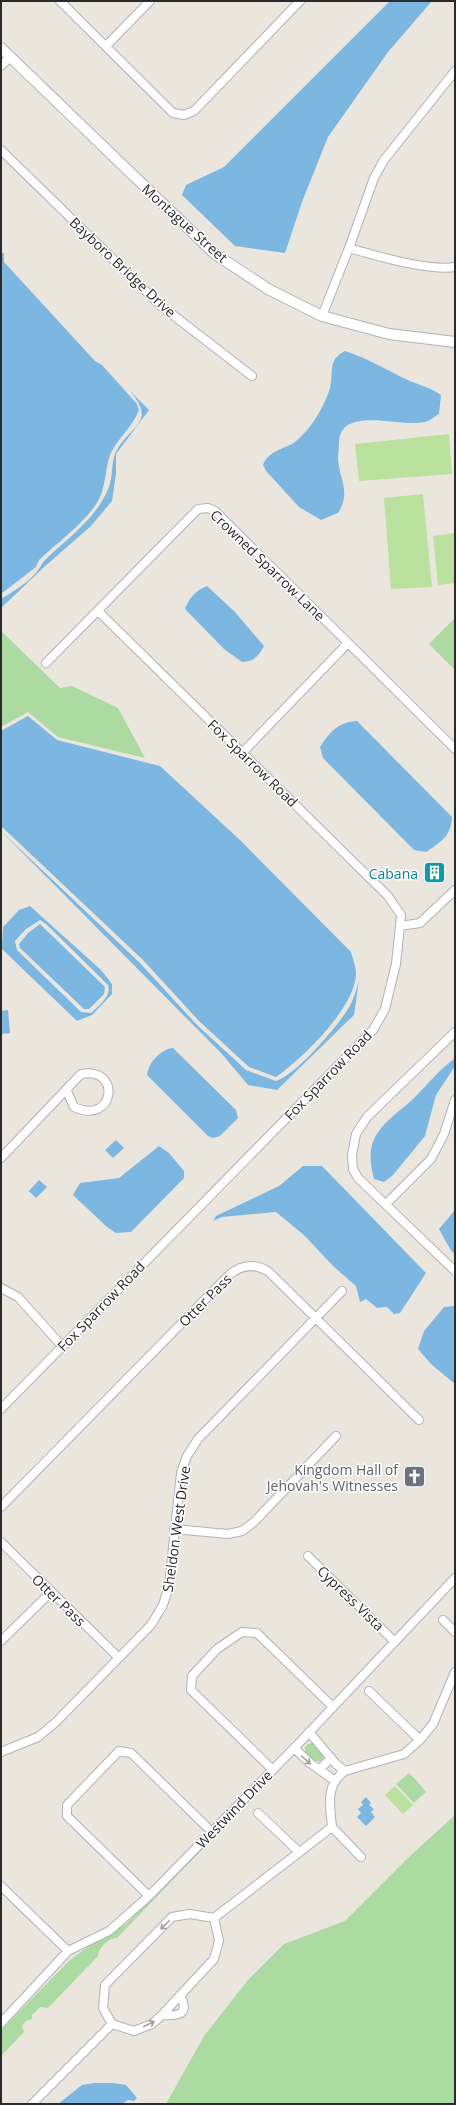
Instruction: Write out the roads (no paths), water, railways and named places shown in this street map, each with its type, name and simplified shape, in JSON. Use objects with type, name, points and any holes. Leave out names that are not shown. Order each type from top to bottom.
[{"type":"street","points":[[60,1],[173,113],[184,115],[194,111],[300,1]]},
{"type":"street","points":[[106,46],[150,1]]},
{"type":"street","name":"Montague Street","points":[[1,48],[214,254],[268,289],[322,316],[389,334],[455,342]]},
{"type":"street","points":[[1,66],[10,57]]},
{"type":"street","points":[[322,316],[349,248],[374,178],[384,160],[455,71]]},
{"type":"street","name":"Bayboro Bridge Drive","points":[[1,150],[160,305],[252,376]]},
{"type":"street","points":[[349,248],[388,259],[455,267]]},
{"type":"street","name":"Crowned Sparrow Lane","points":[[46,663],[198,509],[208,508],[216,511],[455,748]]},
{"type":"street","name":"Fox Sparrow Road","points":[[1,1409],[373,1030],[385,1009],[396,964],[401,915],[388,896],[243,752],[98,612]]},
{"type":"street","points":[[243,752],[348,643]]},
{"type":"street","points":[[400,926],[420,923],[455,890]]},
{"type":"street","points":[[455,1032],[367,1117],[356,1134],[352,1155],[353,1169],[358,1178],[455,1271]]},
{"type":"street","points":[[1,1158],[81,1074],[91,1072],[101,1076],[107,1084],[109,1094],[104,1105],[94,1112],[83,1111],[74,1107],[66,1091]]},
{"type":"street","points":[[386,1204],[432,1159],[444,1134],[455,1100]]},
{"type":"street","name":"Otter Pass","points":[[1,1507],[238,1268],[251,1265],[270,1272],[419,1420]]},
{"type":"street","points":[[1,1288],[18,1297],[62,1346]]},
{"type":"street","name":"Sheldon West Drive","points":[[1,1752],[38,1737],[56,1722],[151,1625],[163,1605],[169,1586],[181,1473],[187,1456],[198,1439],[342,1291]]},
{"type":"street","points":[[174,1529],[228,1534],[242,1531],[254,1522],[336,1436]]},
{"type":"street","name":"Otter Pass","points":[[1,1542],[50,1592],[118,1657]]},
{"type":"street","name":"Cypress Vista","points":[[308,1556],[394,1641]]},
{"type":"street","name":"Westwind Drive","points":[[2,2019],[68,1951],[109,1931],[149,1896],[294,1748],[332,1706],[455,1578]]},
{"type":"street","points":[[1,1641],[50,1592]]},
{"type":"street","points":[[443,1620],[455,1632]]},
{"type":"street","points":[[272,1769],[191,1690],[192,1676],[217,1649],[242,1632],[256,1633],[332,1706]]},
{"type":"street","points":[[361,1857],[332,1827],[329,1798],[335,1781],[346,1771],[404,1754],[420,1740],[433,1724],[454,1675]]},
{"type":"street","points":[[370,1691],[420,1740]]},
{"type":"street","points":[[309,1732],[331,1758],[346,1771]]},
{"type":"street","points":[[294,1748],[310,1763],[335,1781]]},
{"type":"street","points":[[149,1896],[67,1816],[67,1805],[119,1751],[131,1753],[212,1832]]},
{"type":"street","points":[[320,1769],[331,1758]]},
{"type":"street","points":[[258,1813],[299,1852]]},
{"type":"street","points":[[214,1918],[219,1941],[214,1959],[162,2016],[152,2024],[134,2031],[112,2024],[103,2008],[105,1985],[172,1917],[190,1914],[214,1918],[332,1827]]},
{"type":"street","points":[[1,1886],[68,1951]]},
{"type":"street","points":[[162,2016],[173,2017],[180,2014],[184,2010],[184,2003],[180,1995]]},
{"type":"street","points":[[32,2104],[112,2024]]},
{"type":"water","points":[[390,1],[432,1],[388,52],[328,137],[302,202],[285,253],[235,246],[182,195],[186,185],[224,167]]},
{"type":"water","points":[[1,253],[4,253],[4,262],[95,361],[102,365],[137,404],[139,410],[112,451],[108,462],[101,495],[93,509],[79,524],[39,560],[36,567],[1,594]]},
{"type":"water","points":[[345,351],[370,361],[441,395],[439,414],[428,421],[418,423],[376,420],[362,421],[351,424],[342,430],[339,442],[338,460],[344,486],[344,499],[338,513],[321,520],[299,507],[266,471],[263,465],[269,456],[295,442],[312,424],[326,400],[331,382],[333,362]]},
{"type":"water","points":[[129,390],[149,410],[116,454],[116,473],[112,501],[91,526],[43,568],[1,608],[1,599],[30,579],[40,568],[43,562],[89,519],[103,499],[109,487],[115,454],[141,418],[141,410],[138,401]]},
{"type":"water","points":[[207,586],[234,611],[264,646],[255,658],[250,661],[242,662],[224,649],[185,609],[193,595]]},
{"type":"water","points":[[28,716],[57,740],[160,766],[240,840],[351,952],[356,974],[347,1002],[325,1032],[299,1058],[276,1077],[249,1067],[199,1021],[143,960],[1,826],[1,731]]},
{"type":"water","points":[[357,721],[452,817],[450,829],[447,834],[441,842],[426,852],[414,850],[323,758],[320,747],[331,732],[345,723]]},
{"type":"water","points":[[1,831],[140,963],[196,1024],[246,1070],[276,1081],[285,1077],[315,1050],[342,1017],[352,1002],[359,980],[354,1015],[277,1090],[248,1085],[222,1054]]},
{"type":"water","points":[[30,906],[101,970],[112,984],[112,994],[92,1015],[77,1021],[2,949],[3,927],[19,910]],"holes":[[[40,920],[46,924],[108,985],[109,989],[106,997],[91,1013],[81,1012],[17,950],[15,941],[26,929]]]},
{"type":"water","points":[[40,924],[105,987],[104,994],[89,1009],[84,1009],[20,948],[19,944],[28,933]]},
{"type":"water","points":[[8,1010],[10,1033],[2,1034],[1,1011]]},
{"type":"water","points":[[173,1048],[236,1110],[238,1118],[220,1136],[213,1138],[208,1136],[147,1075],[150,1066],[156,1057],[164,1051]]},
{"type":"water","points":[[455,1058],[455,1066],[436,1095],[425,1136],[393,1175],[384,1182],[374,1179],[371,1166],[372,1145],[383,1126]]},
{"type":"water","points":[[116,1140],[124,1148],[113,1158],[105,1150]]},
{"type":"water","points":[[159,1146],[169,1153],[184,1171],[184,1178],[131,1232],[116,1233],[107,1227],[73,1195],[80,1183],[119,1178]]},
{"type":"water","points":[[303,1166],[322,1166],[426,1273],[400,1313],[394,1314],[387,1307],[377,1308],[366,1299],[360,1302],[356,1286],[333,1266],[305,1236],[276,1212],[222,1217],[213,1221],[216,1216],[279,1186]]},
{"type":"water","points":[[39,1180],[47,1187],[36,1198],[29,1191]]},
{"type":"water","points":[[455,1210],[455,1255],[439,1229]]},
{"type":"water","points":[[455,1306],[455,1384],[431,1364],[418,1349],[424,1331],[444,1307]]},
{"type":"water","points":[[366,1797],[371,1803],[369,1805],[374,1809],[371,1812],[375,1817],[366,1826],[357,1817],[361,1813],[358,1809],[363,1805],[361,1802]]},
{"type":"water","points":[[94,2083],[126,2085],[137,2098],[134,2101],[128,2100],[121,2104],[58,2104],[82,2085]]},
{"type":"place","name":"Cabana","points":[[434,873]]},
{"type":"place","name":"Kingdom Hall of Jehovah's Witnesses","points":[[414,1477]]}]
